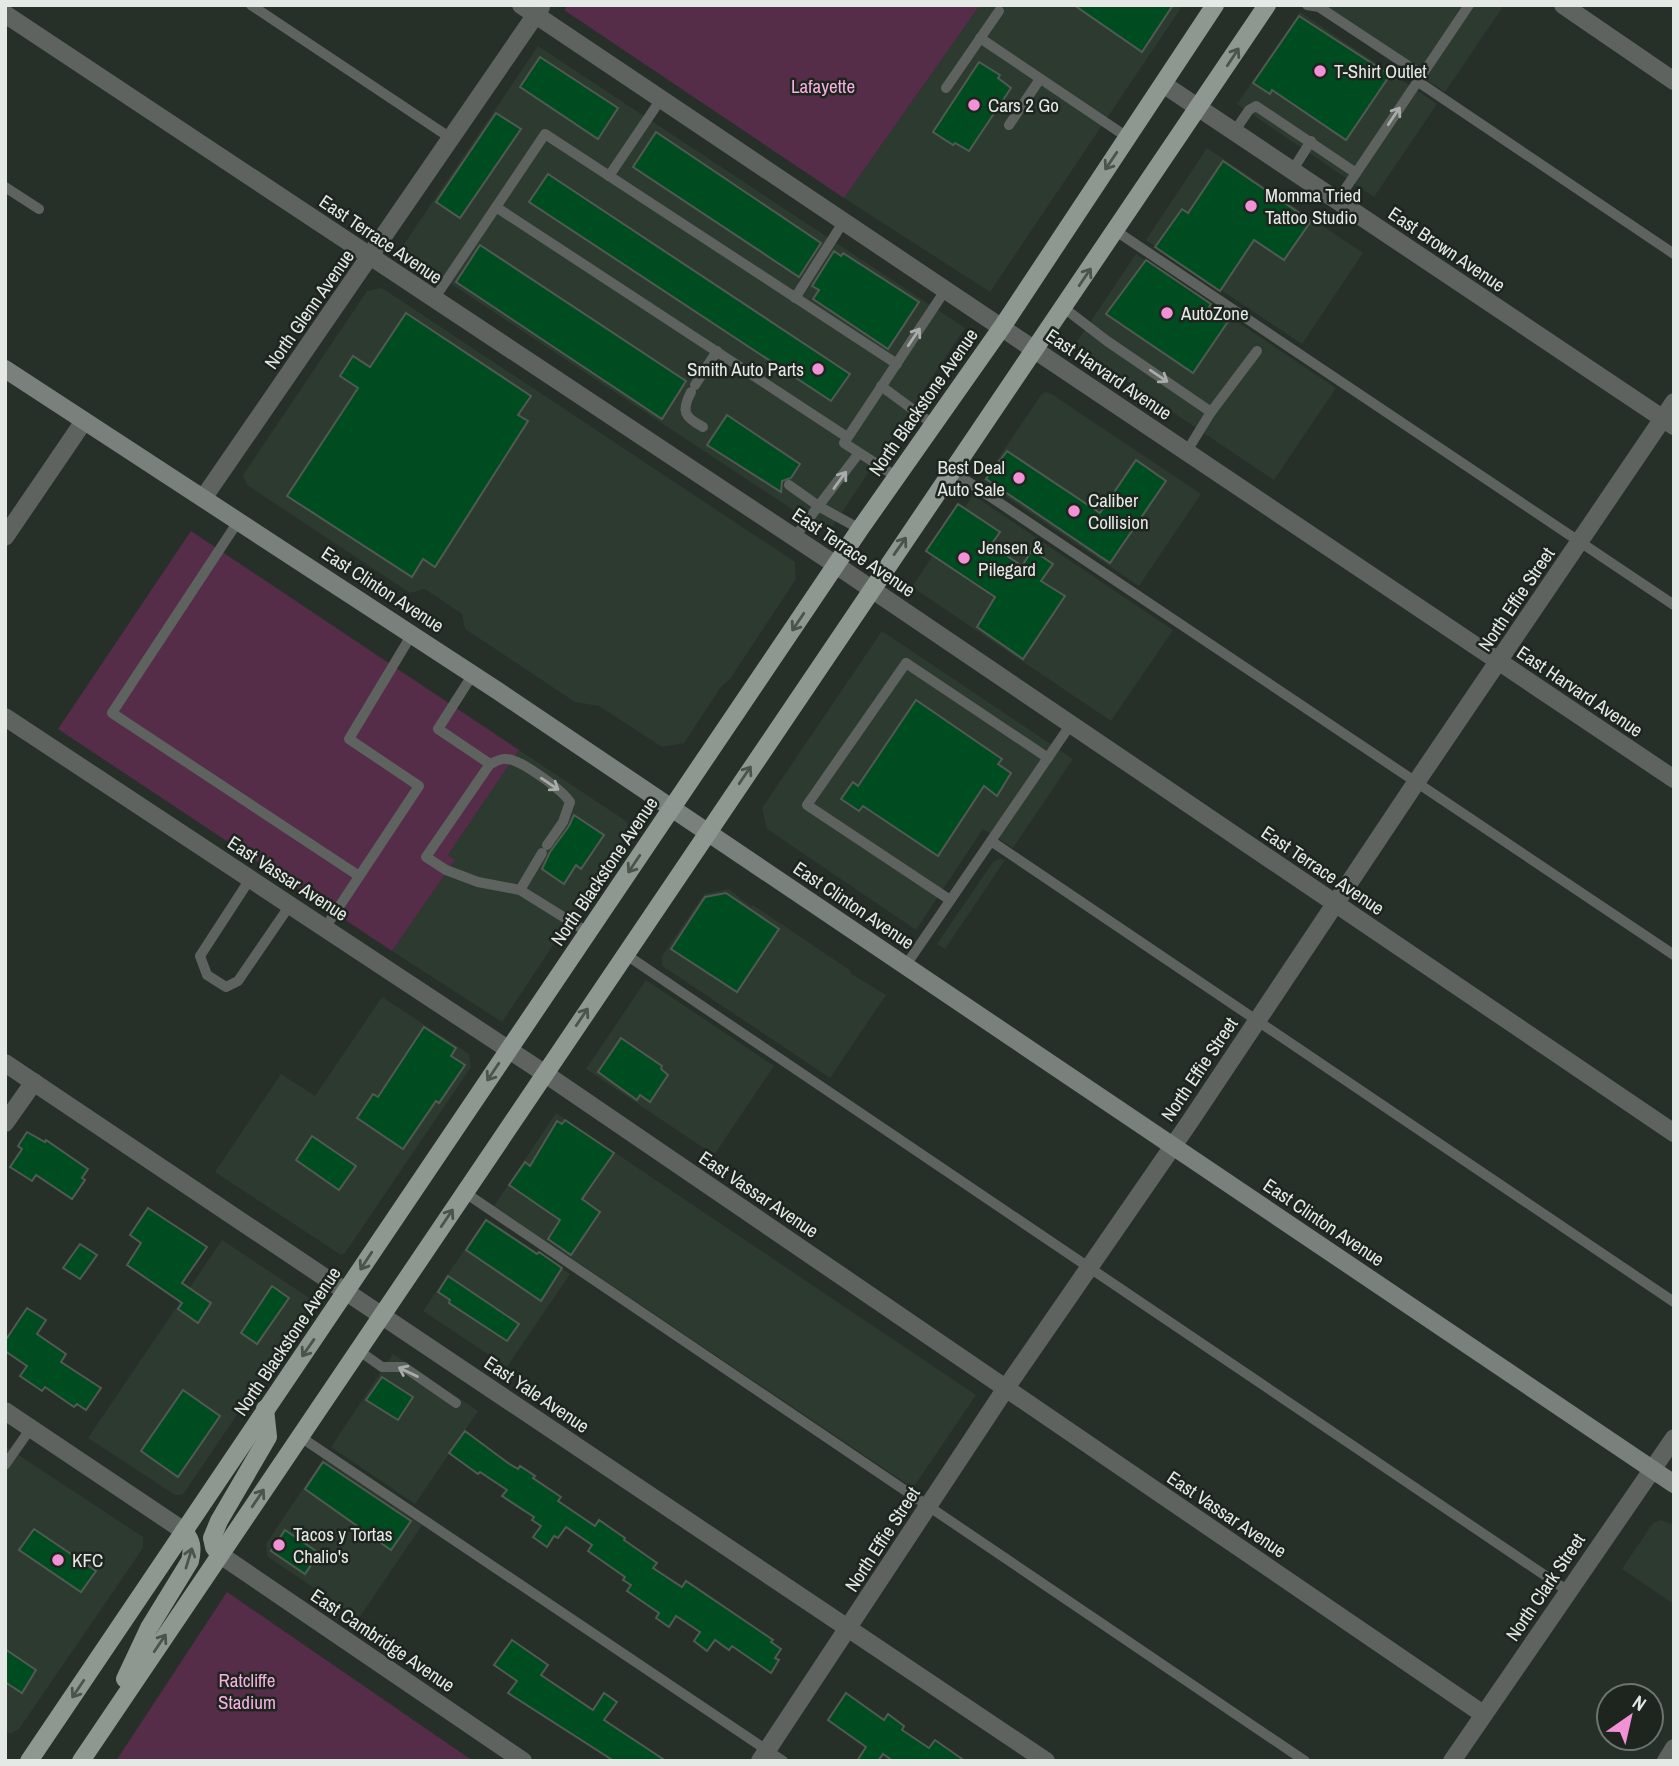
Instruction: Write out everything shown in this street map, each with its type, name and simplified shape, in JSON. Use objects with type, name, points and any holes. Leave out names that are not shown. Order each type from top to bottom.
[{"type":"main road","name":"North Blackstone Avenue","points":[[29,1761],[836,565],[1002,327],[1215,5]]},
{"type":"main road","points":[[81,1761],[1267,5]]},
{"type":"main road","name":"East Clinton Avenue","points":[[5,369],[673,807],[1674,1484]]},
{"type":"main road","points":[[219,1555],[212,1538],[215,1528],[268,1437],[265,1409]]},
{"type":"main road","points":[[104,1727],[149,1628],[190,1561],[193,1549],[190,1538],[184,1531]]},
{"type":"street","points":[[1563,5],[1674,81]]},
{"type":"street","name":"North Glenn Avenue","points":[[204,497],[452,139],[533,9]]},
{"type":"street","name":"East Harvard Avenue","points":[[533,9],[661,99],[1674,779]]},
{"type":"street","name":"East Terrace Avenue","points":[[5,15],[836,565],[1674,1133]]},
{"type":"street","name":"East Brown Avenue","points":[[1163,84],[1668,423]]},
{"type":"street","name":"North Effie Street","points":[[763,1755],[1006,1388],[1258,1021],[1415,784],[1580,542],[1668,423],[1674,402]]},
{"type":"street","points":[[5,537],[84,421]]},
{"type":"street","name":"East Vassar Avenue","points":[[5,717],[544,1073],[1483,1714]]},
{"type":"street","name":"East Yale Avenue","points":[[5,1063],[1046,1761]]},
{"type":"street","points":[[5,1123],[34,1082]]},
{"type":"street","points":[[5,1411],[184,1531]]},
{"type":"street","name":"North Clark Street","points":[[1452,1761],[1674,1438]]},
{"type":"street","name":"East Cambridge Avenue","points":[[219,1555],[523,1761]]},
{"type":"street","points":[[1666,1761],[1674,1748]]},
{"type":"lane","points":[[251,5],[452,139]]},
{"type":"lane","points":[[1337,201],[1469,5]]},
{"type":"lane","points":[[1316,6],[1674,254]]},
{"type":"lane","points":[[946,88],[999,11]]},
{"type":"lane","points":[[980,38],[1127,137]]},
{"type":"lane","points":[[1009,125],[1040,79]]},
{"type":"lane","points":[[609,176],[661,99]]},
{"type":"lane","points":[[1234,132],[1248,110],[1256,106],[1356,173]]},
{"type":"lane","points":[[434,299],[545,134],[897,364]]},
{"type":"lane","points":[[1292,170],[1311,141]]},
{"type":"lane","points":[[5,187],[39,209]]},
{"type":"lane","points":[[496,207],[848,437]]},
{"type":"lane","points":[[795,298],[844,221]]},
{"type":"lane","points":[[1116,231],[1674,606]]},
{"type":"lane","points":[[897,477],[844,443],[946,289]]},
{"type":"lane","points":[[1065,307],[1107,341],[1211,412]]},
{"type":"lane","points":[[703,427],[691,421],[685,412],[685,404],[717,351]]},
{"type":"lane","points":[[1187,451],[1211,412],[1257,351]]},
{"type":"lane","points":[[881,386],[933,425]]},
{"type":"lane","points":[[794,538],[859,453]]},
{"type":"lane","points":[[952,471],[1415,784],[1674,955]]},
{"type":"lane","points":[[789,485],[860,530]]},
{"type":"lane","points":[[239,520],[111,713],[359,876]]},
{"type":"lane","points":[[325,928],[419,786],[349,739],[412,634]]},
{"type":"lane","points":[[950,900],[807,805],[906,663],[1048,758]]},
{"type":"lane","points":[[473,674],[438,729],[490,764]]},
{"type":"lane","points":[[906,965],[1071,724]]},
{"type":"lane","points":[[520,890],[563,822],[570,802],[563,793],[516,761],[505,758],[490,764],[426,857],[446,870],[478,882],[520,890],[589,933]]},
{"type":"lane","points":[[991,841],[1674,1302]]},
{"type":"lane","points":[[250,879],[200,956],[207,975],[226,988],[238,981],[290,905]]},
{"type":"lane","points":[[625,954],[1567,1591]]},
{"type":"lane","points":[[464,1192],[1305,1761]]},
{"type":"lane","points":[[358,1350],[382,1367],[404,1367],[456,1403]]},
{"type":"lane","points":[[5,1465],[30,1427]]},
{"type":"lane","points":[[299,1436],[763,1755],[783,1761]]},
{"type":"shaded area","points":[[980,5],[1183,5],[990,292],[844,198]]},
{"type":"shaded area","points":[[1315,5],[1504,5],[1445,92]]},
{"type":"shaded area","points":[[1300,12],[1437,104],[1374,197],[1237,104]]},
{"type":"shaded area","points":[[538,46],[965,328],[828,533],[400,250]]},
{"type":"shaded area","points":[[1207,148],[1363,253],[1302,344],[1146,240]]},
{"type":"shaded area","points":[[1136,254],[1336,388],[1274,480],[1074,346]]},
{"type":"shaded area","points":[[382,288],[795,562],[796,579],[684,743],[662,747],[599,706],[575,702],[465,629],[462,614],[425,589],[410,593],[247,485],[243,475],[367,291]]},
{"type":"shaded area","points":[[1045,392],[1201,494],[1139,586],[983,481]]},
{"type":"shaded area","points":[[973,495],[1173,630],[1111,721],[912,587]]},
{"type":"shaded area","points":[[882,631],[1073,759],[1013,848],[983,829],[916,930],[767,829],[762,808]]},
{"type":"shaded area","points":[[519,750],[623,819],[627,822],[629,831],[502,1022],[392,951],[455,860],[448,855]]},
{"type":"shaded area","points":[[1005,860],[945,949],[937,944],[993,862]]},
{"type":"shaded area","points":[[729,889],[751,907],[753,905],[886,995],[830,1078],[661,965],[661,958],[704,894]]},
{"type":"shaded area","points":[[646,980],[774,1066],[714,1155],[586,1069]]},
{"type":"shaded area","points":[[382,997],[469,1054],[471,1067],[345,1253],[341,1255],[215,1172],[281,1074],[315,1096]]},
{"type":"shaded area","points":[[556,1113],[976,1395],[913,1488],[494,1206]]},
{"type":"shaded area","points":[[486,1218],[570,1274],[507,1367],[423,1311]]},
{"type":"shaded area","points":[[222,1240],[314,1301],[184,1493],[175,1495],[88,1438]]},
{"type":"shaded area","points":[[393,1354],[478,1411],[415,1504],[331,1447]]},
{"type":"shaded area","points":[[5,1446],[143,1537],[143,1548],[19,1729],[10,1734],[5,1731]]},
{"type":"shaded area","points":[[323,1459],[422,1525],[359,1618],[268,1557],[266,1544]]},
{"type":"shaded area","points":[[1661,1520],[1674,1525],[1674,1604],[1622,1569],[1653,1523]]},
{"type":"green space","name":"Lafayette","points":[[568,5],[980,5],[844,198],[564,10]]},
{"type":"green space","points":[[191,531],[519,750],[448,855],[455,860],[392,951],[58,729]]},
{"type":"green space","name":"Ratcliffe Stadium","points":[[227,1592],[473,1761],[116,1761]]},
{"type":"building","points":[[1074,5],[1173,5],[1142,52]]},
{"type":"building","points":[[1299,16],[1390,75],[1346,140],[1272,90],[1270,94],[1253,83]]},
{"type":"building","points":[[540,57],[618,108],[598,139],[520,87]]},
{"type":"building","points":[[979,62],[1000,75],[998,78],[1011,88],[969,151],[955,143],[953,145],[933,132]]},
{"type":"building","points":[[496,113],[521,129],[460,218],[436,202]]},
{"type":"building","points":[[656,132],[821,243],[799,277],[633,167]]},
{"type":"building","points":[[1223,161],[1311,221],[1284,260],[1254,240],[1220,291],[1155,247],[1182,209],[1188,213]]},
{"type":"building","points":[[548,174],[850,374],[831,401],[529,202]]},
{"type":"building","points":[[480,245],[686,381],[662,419],[456,282]]},
{"type":"building","points":[[834,251],[841,256],[843,253],[919,302],[888,349],[813,299],[819,290],[812,286]]},
{"type":"building","points":[[1146,260],[1211,304],[1209,307],[1229,320],[1193,373],[1106,314]]},
{"type":"building","points":[[406,313],[531,396],[518,415],[528,421],[435,567],[423,559],[412,577],[287,496],[358,388],[340,376],[353,356],[370,367]]},
{"type":"building","points":[[727,415],[800,464],[791,478],[782,481],[781,492],[707,445]]},
{"type":"building","points":[[1007,451],[1100,513],[1136,460],[1166,481],[1110,563],[986,479]]},
{"type":"building","points":[[958,504],[1000,532],[991,545],[1022,566],[1032,550],[1053,564],[1041,581],[1065,596],[1023,659],[977,627],[995,597],[926,551]]},
{"type":"building","points":[[916,700],[1002,759],[998,764],[1011,773],[997,796],[984,786],[938,856],[863,806],[859,811],[841,799],[853,782],[858,786]]},
{"type":"building","points":[[574,815],[604,835],[581,869],[576,865],[564,884],[542,869]]},
{"type":"building","points":[[726,893],[779,929],[737,992],[671,949],[705,897]]},
{"type":"building","points":[[424,1027],[456,1048],[451,1056],[465,1065],[403,1149],[357,1118],[373,1094],[378,1097]]},
{"type":"building","points":[[621,1038],[662,1066],[661,1069],[668,1075],[650,1102],[640,1095],[637,1100],[598,1072]]},
{"type":"building","points":[[565,1120],[614,1153],[582,1199],[600,1212],[571,1255],[548,1239],[560,1220],[509,1185],[525,1162],[530,1166],[557,1121],[562,1124]]},
{"type":"building","points":[[27,1132],[45,1142],[46,1140],[88,1169],[82,1178],[85,1180],[72,1199],[36,1175],[32,1181],[10,1167],[22,1149],[18,1146]]},
{"type":"building","points":[[312,1136],[356,1166],[339,1190],[296,1160]]},
{"type":"building","points":[[148,1208],[207,1247],[182,1283],[211,1303],[198,1323],[178,1309],[182,1303],[127,1265],[141,1243],[130,1235]]},
{"type":"building","points":[[486,1220],[562,1268],[541,1301],[466,1250]]},
{"type":"building","points":[[80,1244],[97,1255],[80,1279],[63,1268]]},
{"type":"building","points":[[448,1276],[519,1324],[507,1341],[449,1303],[450,1300],[438,1292]]},
{"type":"building","points":[[272,1286],[289,1298],[257,1344],[241,1333]]},
{"type":"building","points":[[27,1308],[46,1320],[37,1334],[66,1354],[61,1362],[101,1388],[86,1410],[77,1404],[74,1407],[45,1387],[42,1391],[20,1376],[27,1366],[5,1351],[5,1341]]},
{"type":"building","points":[[382,1377],[413,1397],[398,1420],[366,1400]]},
{"type":"building","points":[[183,1390],[220,1416],[178,1477],[141,1451]]},
{"type":"building","points":[[465,1431],[508,1463],[518,1469],[520,1466],[535,1476],[533,1478],[561,1497],[558,1501],[595,1526],[599,1520],[625,1538],[624,1540],[657,1563],[653,1568],[682,1587],[686,1581],[773,1640],[771,1642],[781,1649],[775,1658],[779,1660],[771,1673],[732,1646],[729,1650],[715,1640],[707,1651],[694,1641],[700,1632],[676,1616],[669,1627],[656,1618],[659,1613],[627,1591],[631,1585],[623,1580],[625,1577],[588,1551],[592,1545],[566,1527],[558,1538],[554,1536],[547,1547],[533,1537],[541,1526],[532,1520],[534,1517],[502,1496],[507,1490],[480,1472],[478,1474],[449,1453]]},
{"type":"building","points":[[323,1462],[411,1521],[391,1550],[305,1489]]},
{"type":"building","name":"KFC","points":[[34,1529],[96,1571],[81,1592],[19,1550]]},
{"type":"building","points":[[285,1530],[319,1553],[305,1574],[271,1551]]},
{"type":"building","points":[[512,1640],[548,1665],[541,1675],[593,1710],[604,1693],[617,1702],[604,1720],[666,1761],[614,1761],[508,1693],[517,1681],[494,1665]]},
{"type":"building","points":[[5,1649],[36,1670],[22,1693],[5,1682]]},
{"type":"building","points":[[846,1693],[884,1720],[888,1714],[904,1726],[902,1730],[929,1748],[935,1740],[965,1761],[893,1761],[883,1754],[878,1761],[857,1761],[866,1747],[828,1720]]},
{"type":"place","name":"T-Shirt Outlet","points":[[1320,71]]},
{"type":"place","name":"Cars 2 Go","points":[[974,105]]},
{"type":"place","name":"Momma Tried Tattoo Studio","points":[[1251,206]]},
{"type":"place","name":"AutoZone","points":[[1167,313]]},
{"type":"place","name":"Smith Auto Parts","points":[[818,369]]},
{"type":"place","name":"Best Deal Auto Sale","points":[[1019,478]]},
{"type":"place","name":"Caliber Collision","points":[[1074,511]]},
{"type":"place","name":"Jensen & Pilegard","points":[[964,558]]},
{"type":"place","name":"Tacos y Tortas Chalio's","points":[[279,1545]]},
{"type":"place","name":"KFC","points":[[58,1560]]}]
